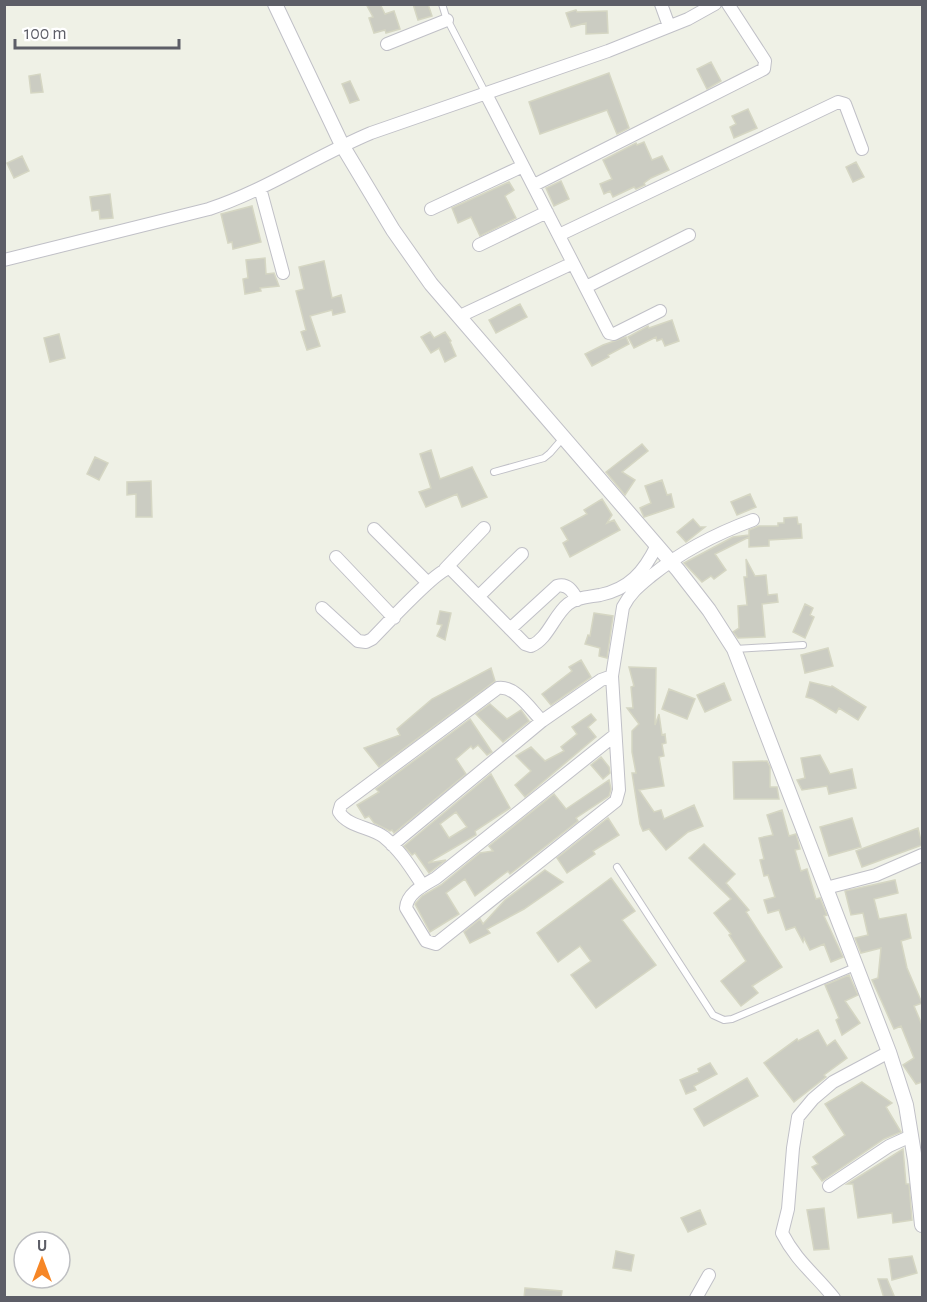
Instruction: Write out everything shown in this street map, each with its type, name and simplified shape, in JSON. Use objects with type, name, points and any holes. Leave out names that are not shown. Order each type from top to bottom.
[{"type":"street","points":[[275,4],[342,145],[393,230],[431,284],[670,560],[709,610],[735,649],[889,1052],[906,1105],[920,1184],[922,1226]]},
{"type":"street","points":[[661,4],[669,26]]},
{"type":"street","points":[[4,260],[209,209],[240,199],[342,145],[371,133],[608,51],[715,4]]},
{"type":"street","points":[[534,185],[764,69],[765,61],[729,4]]},
{"type":"street","points":[[387,44],[447,20]]},
{"type":"street","points":[[486,94],[610,334],[660,311]]},
{"type":"street","points":[[559,235],[838,102],[844,104],[862,149]]},
{"type":"street","points":[[431,209],[523,166]]},
{"type":"street","points":[[260,188],[283,273]]},
{"type":"street","points":[[479,245],[547,212]]},
{"type":"street","points":[[586,287],[689,235]]},
{"type":"street","points":[[460,316],[573,263]]},
{"type":"street","points":[[615,735],[409,896],[405,904],[406,908],[426,941],[435,944],[616,801],[619,790],[612,676],[623,607],[631,592],[670,560],[692,546],[753,520]]},
{"type":"street","points":[[322,608],[358,641],[366,642],[372,639],[445,569],[484,528]]},
{"type":"street","points":[[374,529],[428,583]]},
{"type":"street","points":[[445,569],[452,569],[525,644],[535,644],[566,607],[577,600],[624,587],[645,568],[657,545]]},
{"type":"street","points":[[478,596],[522,554]]},
{"type":"street","points":[[336,557],[394,618]]},
{"type":"street","points":[[510,629],[557,586],[565,585],[577,600]]},
{"type":"street","points":[[392,845],[542,721],[601,680],[612,676]]},
{"type":"street","points":[[423,886],[405,857],[383,836],[344,818],[339,810],[342,803],[498,688],[504,687],[511,690],[542,721]]},
{"type":"street","points":[[826,888],[876,875],[922,855]]},
{"type":"street","points":[[834,1298],[790,1250],[782,1233],[788,1209],[798,1117],[832,1082],[889,1052]]},
{"type":"street","points":[[829,1186],[889,1146],[911,1136]]},
{"type":"street","points":[[696,1298],[709,1275]]},
{"type":"lane","points":[[442,4],[447,20],[486,94]]},
{"type":"lane","points":[[494,472],[544,458],[563,438]]},
{"type":"lane","points":[[735,649],[803,645]]},
{"type":"lane","points":[[617,867],[713,1015],[718,1018],[732,1019],[855,967]]},
{"type":"building","points":[[366,4],[380,4],[385,14],[394,11],[400,29],[386,33],[385,30],[374,33],[369,18],[373,17]]},
{"type":"building","points":[[413,4],[428,4],[432,16],[418,20]]},
{"type":"building","points":[[576,10],[577,12],[607,11],[608,33],[586,34],[586,23],[571,27],[566,13]]},
{"type":"building","points":[[711,62],[721,81],[707,89],[697,69]]},
{"type":"building","points":[[609,73],[629,128],[617,134],[607,110],[540,134],[529,102]]},
{"type":"building","points":[[40,74],[43,92],[31,93],[29,76]]},
{"type":"building","points":[[350,81],[359,100],[350,103],[342,84]]},
{"type":"building","points":[[748,109],[757,128],[734,138],[730,127],[736,124],[732,116]]},
{"type":"building","points":[[644,142],[652,160],[662,156],[669,170],[651,178],[644,183],[645,185],[636,189],[634,187],[613,197],[610,191],[604,194],[600,184],[612,179],[603,160],[636,143],[637,145]]},
{"type":"building","points":[[22,156],[29,171],[14,178],[7,163]]},
{"type":"building","points":[[856,162],[864,177],[853,182],[846,167]]},
{"type":"building","points":[[561,181],[569,199],[554,206],[546,188]]},
{"type":"building","points":[[509,182],[514,190],[505,196],[516,218],[480,236],[471,217],[458,223],[452,208]]},
{"type":"building","points":[[110,194],[113,218],[100,219],[99,210],[92,211],[90,197]]},
{"type":"building","points":[[252,206],[261,242],[233,249],[232,242],[228,243],[221,214]]},
{"type":"building","points":[[265,258],[266,274],[274,273],[279,286],[260,288],[261,291],[245,294],[243,279],[248,278],[246,260]]},
{"type":"building","points":[[324,261],[332,298],[341,295],[345,312],[333,315],[332,310],[310,316],[320,346],[307,350],[301,332],[306,330],[296,291],[304,289],[299,267]]},
{"type":"building","points":[[520,304],[527,317],[496,333],[489,320]]},
{"type":"building","points":[[672,320],[679,341],[665,346],[662,339],[657,341],[656,337],[634,348],[628,337],[648,326],[649,328]]},
{"type":"building","points":[[430,332],[434,338],[445,332],[456,356],[445,362],[439,348],[431,353],[421,337]]},
{"type":"building","points":[[59,334],[65,358],[50,362],[44,338]]},
{"type":"building","points":[[626,337],[629,344],[592,366],[585,354]]},
{"type":"building","points":[[642,444],[648,451],[622,472],[635,480],[625,495],[606,472]]},
{"type":"building","points":[[431,450],[440,479],[472,467],[487,497],[462,507],[457,494],[426,507],[419,492],[431,488],[420,454]]},
{"type":"building","points":[[95,457],[108,463],[99,480],[87,474]]},
{"type":"building","points":[[662,480],[667,495],[671,494],[674,507],[644,517],[640,508],[651,503],[645,486]]},
{"type":"building","points":[[151,481],[152,517],[136,517],[136,494],[127,495],[127,482]]},
{"type":"building","points":[[750,494],[756,507],[737,515],[731,502]]},
{"type":"building","points":[[602,499],[612,515],[607,523],[614,520],[620,530],[570,557],[563,543],[568,540],[561,528],[587,514],[584,510]]},
{"type":"building","points":[[797,517],[798,524],[801,524],[802,538],[769,540],[769,546],[749,547],[749,537],[715,554],[726,570],[714,579],[711,576],[702,582],[684,563],[733,537],[749,535],[749,530],[759,526],[778,526],[778,523],[784,523],[784,518]]},
{"type":"building","points":[[693,519],[700,527],[705,527],[686,542],[677,532]]},
{"type":"building","points":[[746,559],[755,576],[766,575],[768,595],[777,594],[778,602],[762,604],[765,637],[738,638],[733,632],[739,628],[738,606],[747,605],[744,577],[747,577]]},
{"type":"building","points":[[805,604],[813,608],[810,615],[814,617],[805,638],[793,632]]},
{"type":"building","points":[[440,611],[451,613],[445,640],[437,636],[442,625],[437,624]]},
{"type":"building","points":[[594,613],[613,616],[607,658],[599,656],[600,648],[585,644],[588,635],[590,636]]},
{"type":"building","points":[[828,648],[833,666],[805,673],[801,655]]},
{"type":"building","points":[[581,660],[591,677],[551,705],[542,694],[572,671],[569,667]]},
{"type":"building","points":[[629,667],[656,668],[655,725],[659,714],[662,735],[665,734],[666,743],[662,744],[664,756],[659,757],[664,786],[639,790],[654,812],[661,810],[664,819],[694,805],[703,826],[688,832],[666,850],[649,829],[643,831],[640,824],[632,773],[636,773],[632,752],[632,731],[639,724],[627,708],[633,708],[631,687],[634,686]]},
{"type":"building","points":[[491,668],[495,681],[379,767],[364,748],[400,735],[397,729],[432,699]]},
{"type":"building","points":[[810,682],[832,686],[866,707],[858,720],[839,708],[836,713],[806,697]]},
{"type":"building","points":[[724,683],[731,700],[705,712],[697,695]]},
{"type":"building","points":[[669,689],[695,699],[687,719],[662,709]]},
{"type":"building","points":[[490,704],[507,719],[521,710],[529,721],[503,742],[476,714]]},
{"type":"building","points":[[591,714],[596,720],[588,727],[596,737],[525,797],[515,785],[531,771],[516,756],[531,747],[545,761],[564,751],[561,747],[577,734],[572,727]]},
{"type":"building","points":[[470,719],[492,752],[487,755],[478,745],[473,749],[471,746],[456,759],[466,774],[394,833],[374,823],[369,816],[365,818],[357,805],[379,792],[376,789]]},
{"type":"building","points":[[820,755],[830,774],[852,769],[856,788],[829,794],[827,786],[802,790],[797,780],[805,778],[801,758]]},
{"type":"building","points":[[601,757],[609,767],[610,773],[603,779],[591,765]]},
{"type":"building","points":[[767,761],[770,767],[770,787],[777,787],[779,799],[734,799],[733,762]]},
{"type":"building","points":[[491,774],[510,808],[475,831],[476,835],[428,863],[446,860],[429,873],[415,853],[412,855],[404,846]],"holes":[[[456,812],[467,827],[449,838],[440,824]]]},
{"type":"building","points":[[609,780],[611,789],[609,796],[576,818],[578,821],[510,874],[508,871],[475,896],[465,879],[446,893],[459,914],[430,932],[415,904],[422,896],[441,885],[480,853],[493,851],[489,846],[554,794],[566,809]]},
{"type":"building","points":[[782,810],[789,836],[796,834],[800,849],[795,850],[801,871],[807,869],[816,899],[820,898],[827,915],[824,916],[843,957],[831,962],[824,944],[810,950],[795,927],[786,930],[779,910],[768,913],[764,900],[775,897],[768,875],[764,876],[760,860],[764,859],[759,838],[773,835],[767,815]]},
{"type":"building","points":[[608,818],[619,835],[593,851],[595,854],[567,873],[557,858]]},
{"type":"building","points":[[852,818],[861,847],[829,856],[820,827]]},
{"type":"building","points":[[918,828],[922,845],[862,867],[856,851]]},
{"type":"building","points":[[704,844],[735,874],[726,883],[749,910],[746,912],[782,967],[752,986],[758,993],[741,1006],[721,981],[746,961],[729,935],[731,934],[714,913],[731,899],[689,858]]},
{"type":"building","points":[[545,870],[563,882],[524,909],[487,929],[490,933],[470,943],[464,932],[480,919],[483,924],[505,900]]},
{"type":"building","points":[[611,878],[635,911],[622,920],[656,965],[596,1008],[571,975],[591,961],[580,946],[558,962],[537,933]]},
{"type":"building","points":[[895,880],[898,893],[874,899],[879,919],[906,914],[911,938],[901,941],[907,968],[922,1003],[914,1006],[922,1025],[922,1082],[916,1084],[903,1065],[914,1058],[901,1026],[894,1029],[872,980],[878,978],[881,948],[861,953],[855,938],[868,935],[863,913],[851,915],[845,891]]},
{"type":"building","points":[[849,975],[858,995],[845,1001],[860,1023],[842,1035],[836,1020],[839,1018],[825,985]]},
{"type":"building","points":[[818,1030],[827,1046],[835,1040],[847,1058],[794,1102],[764,1063],[797,1039],[798,1041]]},
{"type":"building","points":[[710,1063],[717,1074],[694,1086],[696,1090],[686,1094],[680,1080],[699,1072],[698,1069]]},
{"type":"building","points":[[747,1078],[758,1096],[704,1126],[694,1109]]},
{"type":"building","points":[[862,1082],[892,1103],[886,1107],[901,1132],[884,1139],[822,1181],[812,1167],[818,1164],[813,1157],[845,1135],[825,1104]]},
{"type":"building","points":[[903,1149],[912,1220],[893,1223],[892,1213],[858,1218],[853,1184],[847,1184]]},
{"type":"building","points":[[824,1208],[829,1249],[814,1250],[807,1210]]},
{"type":"building","points":[[700,1210],[706,1224],[688,1232],[681,1218]]},
{"type":"building","points":[[616,1251],[634,1255],[631,1271],[613,1268]]},
{"type":"building","points":[[912,1256],[917,1273],[892,1280],[889,1259]]},
{"type":"building","points":[[878,1279],[887,1279],[895,1298],[884,1298]]},
{"type":"building","points":[[525,1288],[562,1291],[561,1298],[524,1298]]}]
